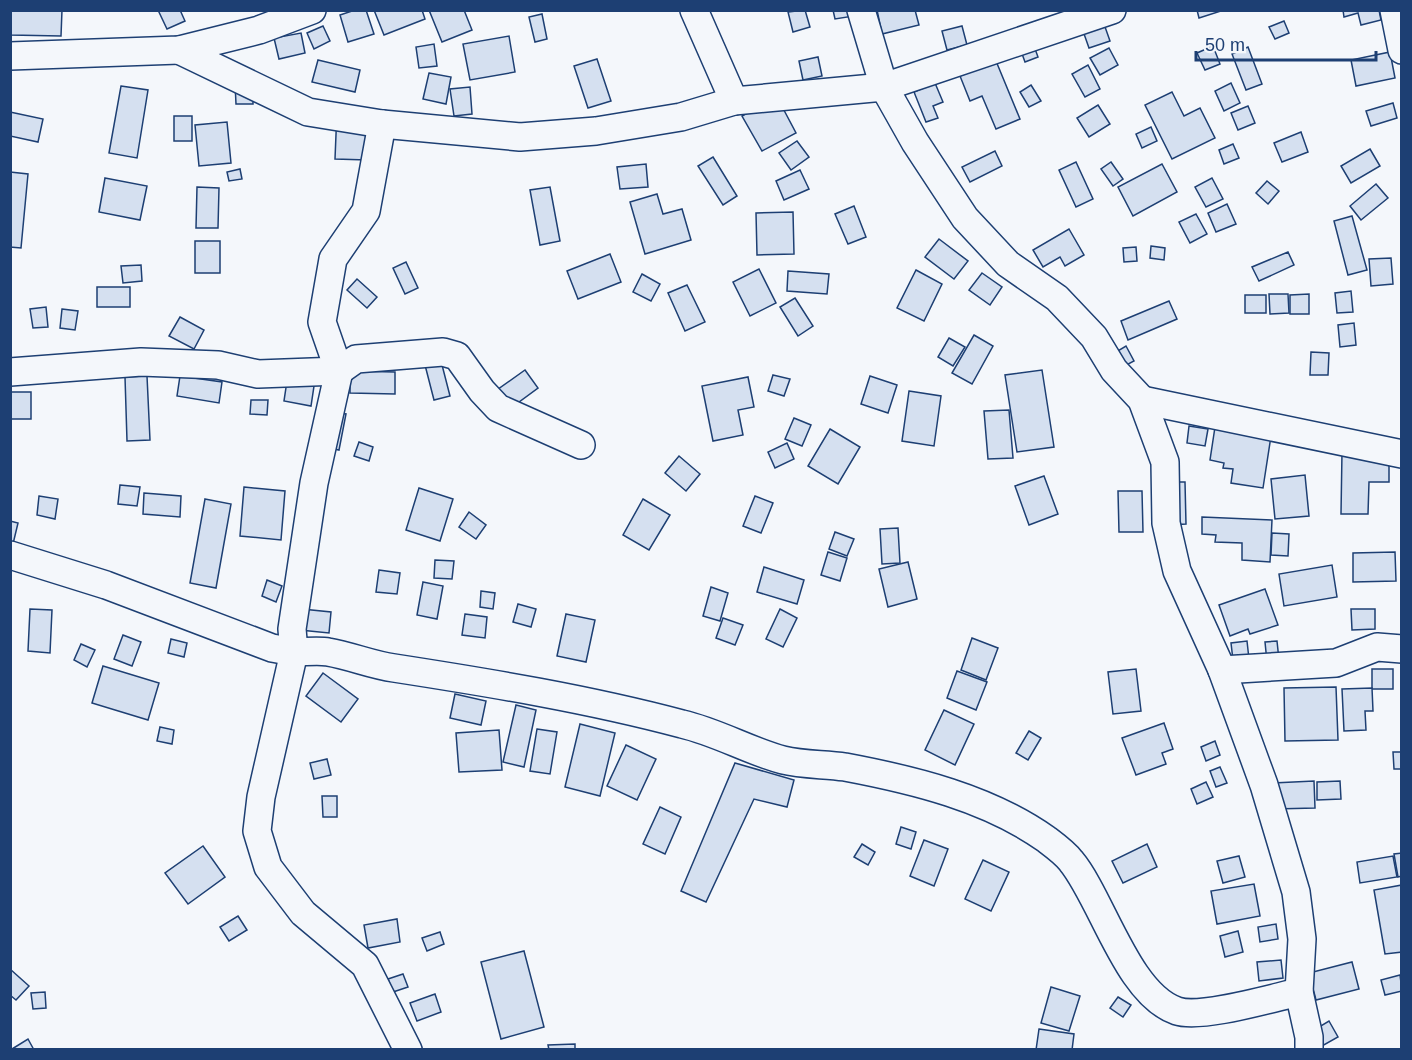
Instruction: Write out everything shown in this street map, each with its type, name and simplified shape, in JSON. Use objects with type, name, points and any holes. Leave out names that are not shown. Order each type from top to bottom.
[{"type":"street","points":[[10,56],[179,50],[255,20],[312,10]]},
{"type":"street","points":[[694,10],[734,101]]},
{"type":"street","points":[[861,10],[884,87],[915,142],[965,218],[1008,264],[1057,298],[1094,337],[1114,370],[1142,400],[1165,462],[1166,523],[1177,571],[1222,670],[1264,785],[1291,870],[1302,939],[1299,992],[1310,1037],[1309,1050]]},
{"type":"street","points":[[179,50],[308,112],[382,124],[520,137],[596,131],[681,117],[734,101],[884,87],[1112,10]]},
{"type":"street","points":[[1394,10],[1401,50]]},
{"type":"street","points":[[382,124],[366,210],[333,259],[322,322],[339,371],[314,483],[292,629],[294,652],[261,796],[257,831],[268,867],[303,913],[365,965],[408,1050]]},
{"type":"street","points":[[10,372],[141,362],[219,365],[258,374],[339,371],[356,359],[443,352],[457,356],[482,391],[498,408],[581,445]]},
{"type":"street","points":[[1142,400],[1401,454]]},
{"type":"street","points":[[10,555],[106,585],[272,648],[294,652],[326,651],[381,666],[472,679],[508,689],[575,699],[684,724],[784,760],[842,767],[893,777],[975,800],[1012,818],[1047,840],[1072,862],[1128,963],[1158,1000],[1179,1012],[1215,1010],[1299,992]]},
{"type":"street","points":[[1222,670],[1336,663],[1377,647],[1401,649]]},
{"type":"building","points":[[10,10],[62,10],[61,36],[10,35]]},
{"type":"building","points":[[158,10],[180,10],[185,21],[167,29]]},
{"type":"building","points":[[355,10],[366,10],[374,34],[348,42],[340,15]]},
{"type":"building","points":[[374,10],[422,10],[425,19],[384,35]]},
{"type":"building","points":[[429,10],[464,10],[472,30],[442,42]]},
{"type":"building","points":[[805,10],[810,27],[793,32],[788,12]]},
{"type":"building","points":[[833,10],[853,10],[854,16],[835,19]]},
{"type":"building","points":[[877,10],[915,10],[919,25],[882,34]]},
{"type":"building","points":[[1197,10],[1221,10],[1221,11],[1199,18]]},
{"type":"building","points":[[1343,10],[1379,10],[1381,20],[1361,25],[1358,13],[1344,17]]},
{"type":"building","points":[[542,14],[547,39],[535,42],[529,17]]},
{"type":"building","points":[[1284,21],[1289,33],[1275,39],[1269,27]]},
{"type":"building","points":[[1104,24],[1110,41],[1089,48],[1083,31]]},
{"type":"building","points":[[323,26],[330,41],[314,49],[307,33]]},
{"type":"building","points":[[962,26],[967,45],[947,50],[942,31]]},
{"type":"building","points":[[301,33],[305,53],[279,59],[274,38]]},
{"type":"building","points":[[509,36],[515,72],[470,80],[463,44]]},
{"type":"building","points":[[434,44],[437,66],[419,68],[416,47]]},
{"type":"building","points":[[1034,46],[1038,57],[1025,62],[1021,51]]},
{"type":"building","points":[[1213,46],[1220,64],[1205,70],[1197,53]]},
{"type":"building","points":[[1248,47],[1262,84],[1246,90],[1232,54]]},
{"type":"building","points":[[1109,48],[1118,65],[1100,75],[1090,58]]},
{"type":"building","points":[[1390,52],[1395,78],[1356,86],[1351,60]]},
{"type":"building","points":[[818,57],[822,76],[803,80],[799,61]]},
{"type":"building","points":[[597,59],[611,101],[588,108],[574,66]]},
{"type":"building","points":[[318,60],[360,70],[355,92],[312,82]]},
{"type":"building","points":[[996,61],[1020,119],[996,129],[982,96],[970,101],[960,76]]},
{"type":"building","points":[[1088,65],[1100,89],[1085,97],[1072,74]]},
{"type":"building","points":[[429,73],[451,77],[446,104],[423,99]]},
{"type":"building","points":[[235,83],[253,83],[253,104],[236,104]]},
{"type":"building","points":[[935,83],[943,102],[933,106],[938,118],[926,122],[914,92]]},
{"type":"building","points":[[1231,83],[1240,103],[1224,111],[1215,91]]},
{"type":"building","points":[[1031,85],[1041,101],[1029,107],[1020,92]]},
{"type":"building","points":[[121,86],[148,90],[137,158],[109,153]]},
{"type":"building","points":[[470,87],[472,114],[454,116],[450,89]]},
{"type":"building","points":[[1172,92],[1184,116],[1200,108],[1215,138],[1172,159],[1145,105]]},
{"type":"building","points":[[777,97],[796,133],[762,151],[742,116]]},
{"type":"building","points":[[1393,103],[1397,118],[1371,126],[1366,111]]},
{"type":"building","points":[[1098,105],[1110,124],[1089,137],[1077,118]]},
{"type":"building","points":[[1248,106],[1255,123],[1238,130],[1231,113]]},
{"type":"building","points":[[337,110],[369,111],[367,160],[335,159]]},
{"type":"building","points":[[10,112],[43,119],[38,142],[10,136]]},
{"type":"building","points":[[174,116],[192,116],[192,141],[174,141]]},
{"type":"building","points":[[227,122],[231,163],[199,166],[195,125]]},
{"type":"building","points":[[1151,127],[1157,141],[1142,148],[1136,134]]},
{"type":"building","points":[[1301,132],[1308,152],[1282,162],[1274,143]]},
{"type":"building","points":[[797,141],[809,157],[791,170],[779,153]]},
{"type":"building","points":[[1233,144],[1239,158],[1224,164],[1219,150]]},
{"type":"building","points":[[1370,149],[1380,166],[1351,183],[1341,166]]},
{"type":"building","points":[[995,151],[1002,166],[970,182],[962,167]]},
{"type":"building","points":[[713,157],[737,196],[723,205],[698,166]]},
{"type":"building","points":[[1076,162],[1093,199],[1076,207],[1059,170]]},
{"type":"building","points":[[1111,162],[1123,179],[1113,186],[1101,169]]},
{"type":"building","points":[[646,164],[648,187],[620,189],[617,167]]},
{"type":"building","points":[[1162,164],[1177,192],[1133,216],[1118,187]]},
{"type":"building","points":[[240,169],[242,179],[229,181],[227,172]]},
{"type":"building","points":[[800,170],[809,189],[784,200],[776,181]]},
{"type":"building","points":[[10,172],[28,174],[21,248],[10,247]]},
{"type":"building","points":[[105,178],[147,186],[140,220],[99,212]]},
{"type":"building","points":[[1212,178],[1223,199],[1206,207],[1195,187]]},
{"type":"building","points":[[1267,181],[1279,191],[1268,204],[1256,193]]},
{"type":"building","points":[[1376,184],[1388,198],[1361,220],[1350,206]]},
{"type":"building","points":[[197,187],[219,188],[218,228],[196,228]]},
{"type":"building","points":[[550,187],[560,241],[540,245],[530,190]]},
{"type":"building","points":[[657,194],[663,214],[682,209],[691,240],[645,254],[630,202]]},
{"type":"building","points":[[1227,204],[1236,224],[1216,232],[1208,213]]},
{"type":"building","points":[[854,206],[866,237],[848,244],[835,214]]},
{"type":"building","points":[[793,212],[794,254],[757,255],[756,213]]},
{"type":"building","points":[[1196,214],[1207,234],[1190,243],[1179,222]]},
{"type":"building","points":[[1352,216],[1367,270],[1348,275],[1334,221]]},
{"type":"building","points":[[1069,229],[1084,255],[1065,266],[1060,257],[1043,267],[1033,250]]},
{"type":"building","points":[[939,239],[968,261],[954,279],[925,257]]},
{"type":"building","points":[[195,241],[220,241],[220,273],[195,273]]},
{"type":"building","points":[[1151,246],[1165,248],[1164,260],[1150,258]]},
{"type":"building","points":[[1136,247],[1137,261],[1124,262],[1123,248]]},
{"type":"building","points":[[1288,252],[1294,265],[1259,281],[1252,267]]},
{"type":"building","points":[[610,254],[621,282],[578,299],[567,271]]},
{"type":"building","points":[[1391,258],[1393,284],[1371,286],[1369,259]]},
{"type":"building","points":[[406,262],[418,288],[405,294],[393,268]]},
{"type":"building","points":[[141,265],[142,281],[123,283],[121,266]]},
{"type":"building","points":[[759,269],[776,303],[750,316],[733,282]]},
{"type":"building","points":[[916,270],[942,284],[924,321],[897,308]]},
{"type":"building","points":[[788,271],[829,274],[827,294],[787,291]]},
{"type":"building","points":[[982,273],[1002,287],[990,305],[969,290]]},
{"type":"building","points":[[642,274],[660,284],[651,301],[633,292]]},
{"type":"building","points":[[357,279],[377,297],[367,308],[347,290]]},
{"type":"building","points":[[687,285],[705,322],[685,331],[668,293]]},
{"type":"building","points":[[97,287],[130,287],[130,307],[97,307]]},
{"type":"building","points":[[1351,291],[1353,312],[1337,313],[1335,293]]},
{"type":"building","points":[[1269,294],[1288,294],[1289,313],[1270,314]]},
{"type":"building","points":[[1309,294],[1309,314],[1290,314],[1290,295]]},
{"type":"building","points":[[1245,295],[1266,295],[1266,313],[1245,313]]},
{"type":"building","points":[[795,298],[813,326],[798,336],[780,307]]},
{"type":"building","points":[[1169,301],[1177,319],[1128,340],[1121,321]]},
{"type":"building","points":[[46,307],[48,327],[33,328],[30,309]]},
{"type":"building","points":[[62,309],[78,311],[75,330],[60,328]]},
{"type":"building","points":[[180,317],[204,330],[194,349],[169,336]]},
{"type":"building","points":[[1354,323],[1356,345],[1340,347],[1338,325]]},
{"type":"building","points":[[974,335],[993,346],[972,384],[952,373]]},
{"type":"building","points":[[949,338],[965,347],[953,366],[938,357]]},
{"type":"building","points":[[1126,346],[1134,361],[1119,369],[1111,355]]},
{"type":"building","points":[[1311,352],[1329,353],[1328,375],[1310,375]]},
{"type":"building","points":[[441,361],[450,396],[434,400],[425,365]]},
{"type":"building","points":[[525,370],[538,388],[500,416],[487,397]]},
{"type":"building","points":[[1042,370],[1054,447],[1017,452],[1005,375]]},
{"type":"building","points":[[350,371],[395,372],[395,394],[350,393]]},
{"type":"building","points":[[773,375],[790,379],[784,396],[768,391]]},
{"type":"building","points":[[147,376],[150,440],[127,441],[125,377]]},
{"type":"building","points":[[180,376],[222,382],[219,403],[177,396]]},
{"type":"building","points":[[870,376],[897,385],[888,413],[861,404]]},
{"type":"building","points":[[748,377],[754,407],[738,410],[743,435],[713,441],[702,386]]},
{"type":"building","points":[[287,381],[314,386],[311,406],[284,401]]},
{"type":"building","points":[[909,391],[941,396],[934,446],[902,441]]},
{"type":"building","points":[[10,392],[31,392],[31,419],[10,419]]},
{"type":"building","points":[[251,400],[268,400],[267,415],[250,414]]},
{"type":"building","points":[[1009,410],[1013,458],[988,459],[984,411]]},
{"type":"building","points":[[332,412],[346,414],[339,450],[325,447]]},
{"type":"building","points":[[794,418],[811,425],[802,446],[785,439]]},
{"type":"building","points":[[1189,426],[1208,429],[1205,446],[1187,443]]},
{"type":"building","points":[[1215,427],[1271,436],[1263,488],[1231,483],[1233,469],[1223,468],[1224,463],[1210,460]]},
{"type":"building","points":[[830,429],[860,447],[838,484],[808,466]]},
{"type":"building","points":[[359,442],[373,447],[369,461],[354,456]]},
{"type":"building","points":[[787,443],[794,459],[775,468],[768,452]]},
{"type":"building","points":[[1342,452],[1389,453],[1389,482],[1369,482],[1368,514],[1341,514]]},
{"type":"building","points":[[679,456],[700,474],[686,491],[665,473]]},
{"type":"building","points":[[1305,475],[1309,516],[1275,519],[1271,479]]},
{"type":"building","points":[[1044,476],[1058,514],[1029,525],[1015,486]]},
{"type":"building","points":[[1168,482],[1185,482],[1186,524],[1169,525]]},
{"type":"building","points":[[120,485],[140,487],[137,506],[118,504]]},
{"type":"building","points":[[244,487],[285,491],[281,540],[240,536]]},
{"type":"building","points":[[419,488],[453,499],[440,541],[406,530]]},
{"type":"building","points":[[1118,491],[1142,491],[1143,532],[1119,532]]},
{"type":"building","points":[[144,493],[181,496],[180,517],[143,514]]},
{"type":"building","points":[[39,496],[58,499],[55,519],[37,515]]},
{"type":"building","points":[[755,496],[773,503],[761,533],[743,526]]},
{"type":"building","points":[[205,499],[231,504],[216,588],[190,583]]},
{"type":"building","points":[[643,499],[670,515],[649,550],[623,535]]},
{"type":"building","points":[[469,512],[486,525],[476,539],[459,527]]},
{"type":"building","points":[[1202,517],[1272,520],[1270,562],[1242,560],[1242,543],[1215,542],[1216,535],[1202,534]]},
{"type":"building","points":[[10,521],[18,523],[13,544],[10,544]]},
{"type":"building","points":[[898,528],[900,563],[882,564],[880,529]]},
{"type":"building","points":[[835,532],[854,539],[847,556],[829,549]]},
{"type":"building","points":[[1272,533],[1289,534],[1288,556],[1271,555]]},
{"type":"building","points":[[828,552],[847,558],[840,581],[821,575]]},
{"type":"building","points":[[1395,552],[1396,581],[1353,582],[1353,553]]},
{"type":"building","points":[[435,560],[454,561],[452,579],[434,578]]},
{"type":"building","points":[[908,562],[917,599],[888,607],[879,569]]},
{"type":"building","points":[[1332,565],[1337,597],[1284,606],[1279,574]]},
{"type":"building","points":[[764,567],[804,580],[797,604],[757,592]]},
{"type":"building","points":[[379,570],[400,573],[397,594],[376,592]]},
{"type":"building","points":[[267,580],[282,586],[276,602],[262,596]]},
{"type":"building","points":[[423,582],[443,586],[437,619],[417,615]]},
{"type":"building","points":[[711,587],[728,593],[720,621],[703,616]]},
{"type":"building","points":[[1265,589],[1278,625],[1250,634],[1248,629],[1230,636],[1219,605]]},
{"type":"building","points":[[481,591],[495,593],[493,609],[480,607]]},
{"type":"building","points":[[518,604],[536,609],[531,627],[513,622]]},
{"type":"building","points":[[292,608],[331,612],[329,633],[290,629]]},
{"type":"building","points":[[30,609],[52,610],[50,653],[28,651]]},
{"type":"building","points":[[780,609],[797,618],[783,647],[766,639]]},
{"type":"building","points":[[1351,609],[1375,609],[1375,629],[1352,630]]},
{"type":"building","points":[[465,614],[487,617],[485,638],[462,635]]},
{"type":"building","points":[[566,614],[595,620],[586,662],[557,656]]},
{"type":"building","points":[[723,618],[743,625],[735,645],[716,638]]},
{"type":"building","points":[[123,635],[141,642],[132,666],[114,659]]},
{"type":"building","points":[[972,638],[998,648],[986,680],[961,670]]},
{"type":"building","points":[[171,639],[187,643],[184,657],[168,653]]},
{"type":"building","points":[[1247,641],[1249,659],[1233,660],[1231,643]]},
{"type":"building","points":[[1277,641],[1279,660],[1267,662],[1265,642]]},
{"type":"building","points":[[81,644],[95,650],[87,667],[74,660]]},
{"type":"building","points":[[103,666],[159,683],[148,720],[92,703]]},
{"type":"building","points":[[1136,669],[1141,711],[1113,714],[1108,672]]},
{"type":"building","points":[[1372,669],[1393,669],[1393,689],[1372,689]]},
{"type":"building","points":[[957,671],[987,682],[976,710],[947,698]]},
{"type":"building","points":[[323,673],[358,699],[341,722],[306,696]]},
{"type":"building","points":[[1336,687],[1338,740],[1285,741],[1284,688]]},
{"type":"building","points":[[1372,688],[1373,711],[1365,711],[1366,730],[1344,731],[1342,689]]},
{"type":"building","points":[[455,694],[486,701],[481,725],[450,718]]},
{"type":"building","points":[[516,705],[536,710],[524,767],[503,762]]},
{"type":"building","points":[[944,710],[974,724],[955,765],[925,750]]},
{"type":"building","points":[[1164,723],[1173,749],[1162,753],[1166,764],[1136,775],[1122,738]]},
{"type":"building","points":[[580,724],[615,733],[600,796],[565,787]]},
{"type":"building","points":[[160,727],[174,730],[172,744],[157,741]]},
{"type":"building","points":[[537,729],[557,732],[550,774],[530,771]]},
{"type":"building","points":[[499,730],[502,770],[459,772],[456,733]]},
{"type":"building","points":[[1029,731],[1041,738],[1028,760],[1016,753]]},
{"type":"building","points":[[1215,741],[1220,755],[1206,761],[1201,747]]},
{"type":"building","points":[[626,745],[656,759],[637,800],[607,786]]},
{"type":"building","points":[[1393,752],[1402,752],[1402,769],[1394,769]]},
{"type":"building","points":[[327,759],[331,775],[314,779],[310,763]]},
{"type":"building","points":[[735,763],[794,780],[787,807],[754,799],[706,902],[681,891]]},
{"type":"building","points":[[1220,767],[1227,783],[1216,787],[1210,771]]},
{"type":"building","points":[[1314,781],[1315,808],[1274,809],[1273,783]]},
{"type":"building","points":[[1340,781],[1341,799],[1317,800],[1317,782]]},
{"type":"building","points":[[1206,782],[1213,797],[1197,804],[1191,789]]},
{"type":"building","points":[[322,796],[337,796],[337,817],[323,817]]},
{"type":"building","points":[[660,807],[681,817],[665,854],[643,844]]},
{"type":"building","points":[[901,827],[916,832],[911,849],[896,844]]},
{"type":"building","points":[[924,840],[948,849],[934,886],[910,876]]},
{"type":"building","points":[[862,844],[875,852],[868,865],[854,857]]},
{"type":"building","points":[[1147,844],[1157,867],[1123,883],[1112,861]]},
{"type":"building","points":[[203,846],[225,877],[188,904],[165,873]]},
{"type":"building","points":[[1402,853],[1402,876],[1398,877],[1394,854]]},
{"type":"building","points":[[1239,856],[1245,877],[1223,883],[1217,861]]},
{"type":"building","points":[[1393,856],[1397,877],[1360,883],[1357,862]]},
{"type":"building","points":[[983,860],[1009,872],[991,911],[965,899]]},
{"type":"building","points":[[1254,884],[1260,916],[1217,924],[1211,891]]},
{"type":"building","points":[[1402,885],[1402,952],[1385,954],[1374,890]]},
{"type":"building","points":[[238,916],[247,930],[229,941],[220,927]]},
{"type":"building","points":[[397,919],[400,942],[368,948],[364,925]]},
{"type":"building","points":[[1276,924],[1278,939],[1260,942],[1258,927]]},
{"type":"building","points":[[1238,931],[1243,952],[1225,957],[1220,936]]},
{"type":"building","points":[[440,932],[444,944],[427,951],[422,938]]},
{"type":"building","points":[[524,951],[544,1027],[501,1039],[481,962]]},
{"type":"building","points":[[1281,960],[1283,978],[1259,981],[1257,962]]},
{"type":"building","points":[[1352,962],[1359,989],[1316,1000],[1309,973]]},
{"type":"building","points":[[10,969],[29,986],[16,1000],[10,995]]},
{"type":"building","points":[[403,974],[408,987],[393,992],[388,979]]},
{"type":"building","points":[[1400,975],[1402,991],[1385,995],[1381,980]]},
{"type":"building","points":[[1051,987],[1080,996],[1069,1031],[1041,1023]]},
{"type":"building","points":[[45,992],[46,1008],[33,1009],[31,993]]},
{"type":"building","points":[[435,994],[441,1012],[417,1021],[410,1003]]},
{"type":"building","points":[[1118,997],[1131,1005],[1123,1017],[1110,1008]]},
{"type":"building","points":[[1329,1021],[1338,1037],[1322,1046],[1314,1030]]},
{"type":"building","points":[[1039,1029],[1074,1034],[1072,1050],[1036,1050]]},
{"type":"building","points":[[28,1039],[34,1050],[12,1049]]},
{"type":"building","points":[[575,1044],[575,1050],[549,1050],[548,1045]]}]
